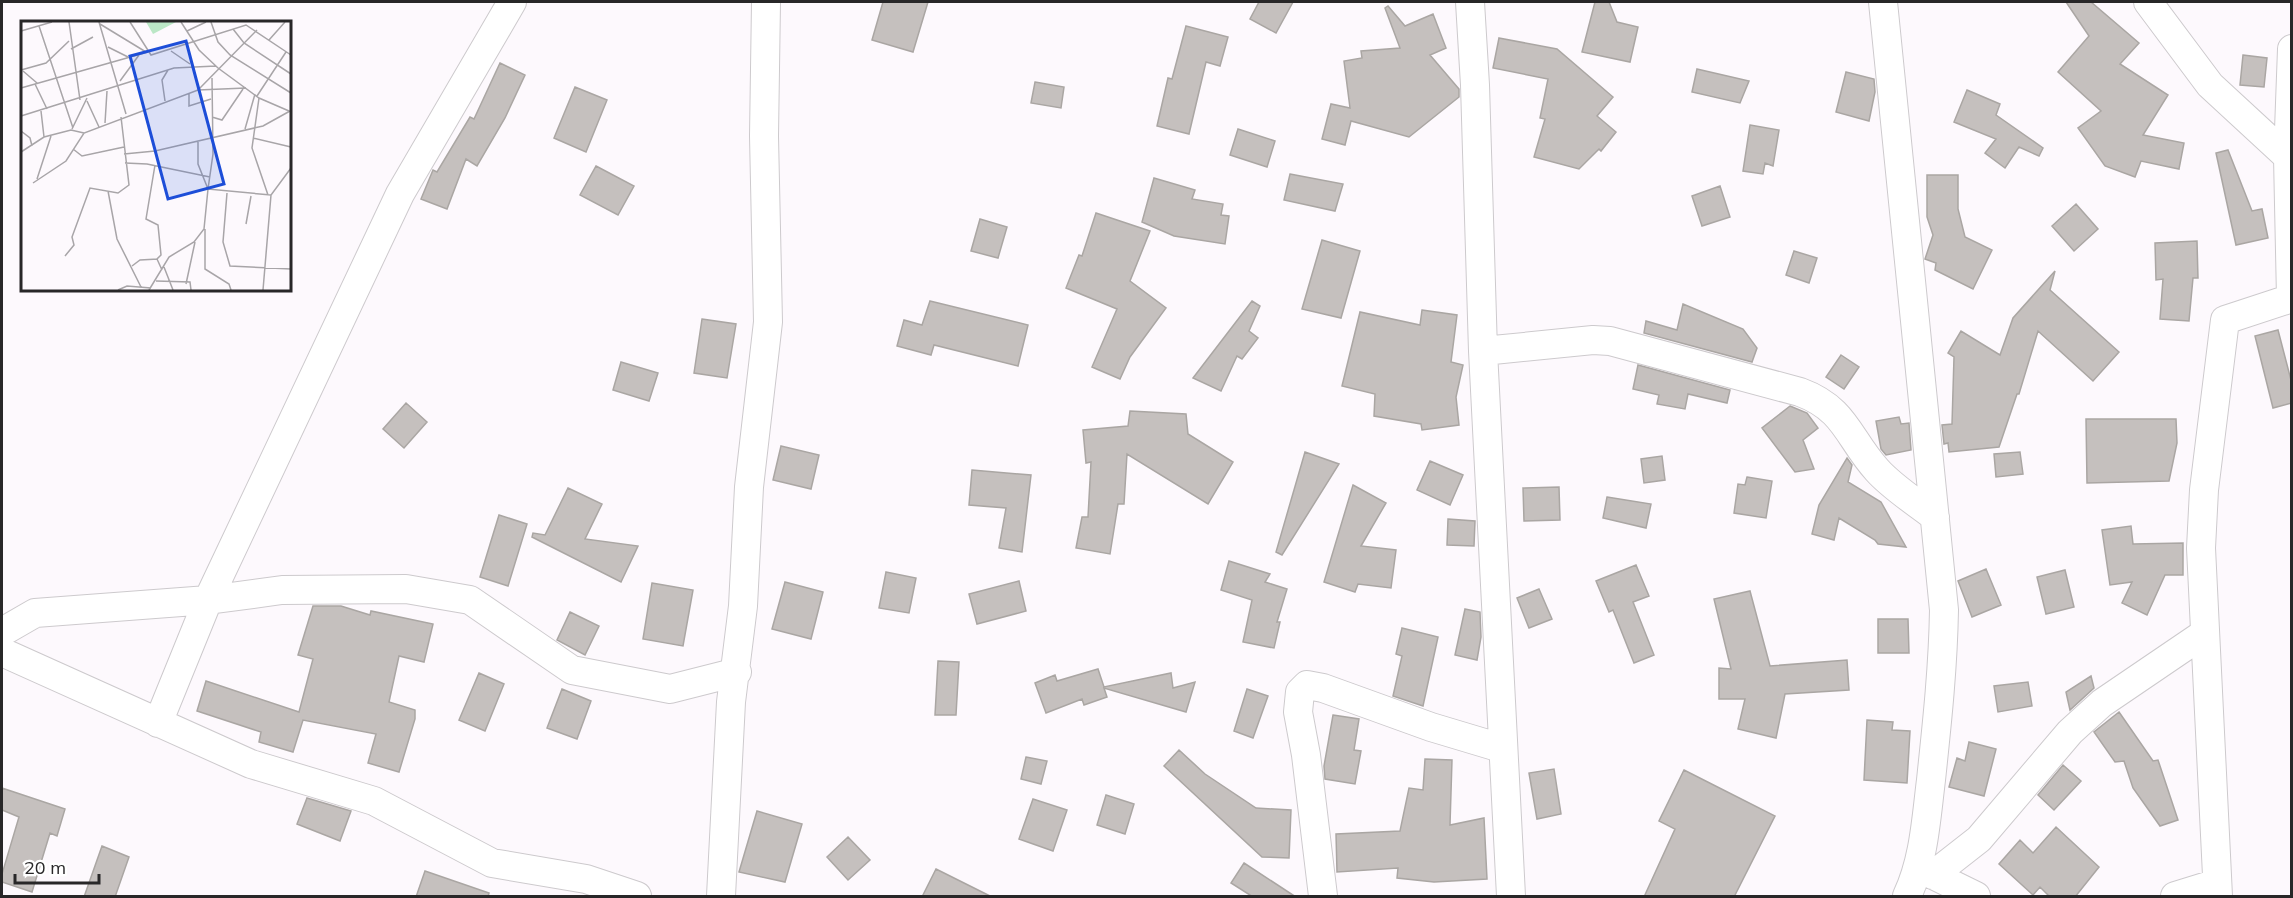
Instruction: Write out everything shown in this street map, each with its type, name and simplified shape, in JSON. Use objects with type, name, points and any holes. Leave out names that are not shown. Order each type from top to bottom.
[{"type":"street","points":[[158,723],[208,600],[400,194],[512,2]]},
{"type":"street","points":[[721,897],[731,702],[737,672],[749,487],[768,322],[764,136],[766,2]]},
{"type":"street","points":[[1470,2],[1501,748],[1513,894]]},
{"type":"street","points":[[1883,2],[1944,610],[1943,674],[1926,872]]},
{"type":"street","points":[[2148,2],[2210,85],[2288,158]]},
{"type":"street","points":[[2175,897],[2218,890],[2201,548],[2204,490],[2225,320],[2291,298],[2288,158],[2292,49]]},
{"type":"street","points":[[1483,351],[1593,340],[1610,341],[1800,392],[1816,398],[1839,415],[1877,471],[1935,517]]},
{"type":"street","points":[[2,632],[35,613],[208,600],[282,590],[406,589],[470,600],[572,670],[670,689],[737,672]]},
{"type":"street","points":[[1907,897],[1926,872],[1979,839],[2070,732],[2102,703],[2205,633]]},
{"type":"street","points":[[2,652],[251,764],[374,801],[492,863],[586,879],[637,897]]},
{"type":"street","points":[[1323,897],[1306,754],[1298,712],[1300,692],[1307,685],[1501,748]]},
{"type":"street","points":[[1926,872],[1976,897]]},
{"type":"building","points":[[883,2],[928,2],[913,52],[872,40]]},
{"type":"building","points":[[1259,2],[1293,2],[1276,33],[1250,19]]},
{"type":"building","points":[[1595,2],[1609,2],[1617,22],[1638,27],[1630,62],[1582,52]]},
{"type":"building","points":[[2066,2],[2091,2],[2139,43],[2120,64],[2168,95],[2143,135],[2184,143],[2179,169],[2141,161],[2135,177],[2105,166],[2078,128],[2101,111],[2058,72],[2089,36]]},
{"type":"building","points":[[1388,6],[1405,26],[1433,14],[1446,48],[1430,55],[1459,89],[1459,97],[1409,137],[1351,121],[1345,145],[1322,139],[1331,104],[1350,108],[1344,61],[1362,58],[1361,51],[1400,48],[1385,8]]},
{"type":"building","points":[[1186,26],[1228,37],[1220,66],[1206,62],[1189,134],[1157,126],[1168,78],[1172,79]]},
{"type":"building","points":[[1499,38],[1557,49],[1613,97],[1597,116],[1616,132],[1601,151],[1599,149],[1579,169],[1534,157],[1545,119],[1540,118],[1548,79],[1493,68]]},
{"type":"building","points":[[2243,55],[2267,58],[2264,87],[2240,85]]},
{"type":"building","points":[[500,63],[525,75],[505,118],[477,166],[466,159],[447,209],[421,199],[433,170],[437,172],[470,117],[474,119]]},
{"type":"building","points":[[1697,69],[1749,81],[1740,103],[1692,92]]},
{"type":"building","points":[[1846,72],[1874,79],[1875,92],[1869,121],[1836,112]]},
{"type":"building","points":[[1035,82],[1064,87],[1061,108],[1031,103]]},
{"type":"building","points":[[575,87],[607,100],[586,152],[554,138]]},
{"type":"building","points":[[1967,90],[2000,104],[1996,115],[2043,148],[2039,156],[2019,147],[2005,168],[1985,153],[1996,139],[1954,122]]},
{"type":"building","points":[[1750,125],[1779,130],[1773,166],[1765,163],[1763,174],[1743,171]]},
{"type":"building","points":[[1238,129],[1275,141],[1267,167],[1230,155]]},
{"type":"building","points":[[2228,150],[2252,211],[2262,209],[2268,238],[2236,245],[2216,153]]},
{"type":"building","points":[[596,166],[634,186],[618,215],[580,195]]},
{"type":"building","points":[[1290,174],[1343,184],[1335,211],[1284,200]]},
{"type":"building","points":[[1927,175],[1958,175],[1958,209],[1965,237],[1992,250],[1973,289],[1935,270],[1936,263],[1925,259],[1933,235],[1927,217]]},
{"type":"building","points":[[1154,178],[1195,190],[1192,199],[1223,204],[1221,215],[1229,216],[1225,244],[1174,236],[1142,222]]},
{"type":"building","points":[[1720,186],[1730,217],[1702,226],[1692,196]]},
{"type":"building","points":[[2076,204],[2098,229],[2074,251],[2052,226]]},
{"type":"building","points":[[1096,213],[1150,231],[1130,281],[1166,308],[1130,357],[1120,379],[1092,367],[1117,309],[1066,288],[1079,255],[1082,256]]},
{"type":"building","points":[[980,219],[1007,227],[998,258],[971,251]]},
{"type":"building","points":[[1322,240],[1360,251],[1341,318],[1302,309]]},
{"type":"building","points":[[2197,241],[2198,278],[2193,278],[2189,321],[2160,319],[2163,279],[2156,280],[2155,243]]},
{"type":"building","points":[[1794,251],[1817,258],[1809,283],[1786,275]]},
{"type":"building","points":[[2055,271],[2050,290],[2119,352],[2093,381],[2038,331],[2019,394],[2017,394],[1999,447],[1949,452],[1948,443],[1944,444],[1942,425],[1952,424],[1954,357],[1948,353],[1961,331],[2000,355],[2013,318]]},
{"type":"building","points":[[930,301],[1028,325],[1018,366],[934,345],[931,355],[897,346],[904,320],[922,325]]},
{"type":"building","points":[[1252,301],[1260,306],[1249,331],[1258,338],[1242,359],[1237,356],[1221,391],[1193,378]]},
{"type":"building","points":[[1683,304],[1743,329],[1757,348],[1752,362],[1644,333],[1646,321],[1677,330]]},
{"type":"building","points":[[1422,310],[1457,315],[1451,362],[1463,365],[1456,397],[1459,425],[1422,430],[1421,424],[1374,416],[1375,394],[1342,386],[1360,312],[1420,325]]},
{"type":"building","points":[[702,319],[736,324],[727,378],[694,373]]},
{"type":"building","points":[[2278,330],[2292,384],[2292,403],[2273,408],[2255,336]]},
{"type":"building","points":[[1841,355],[1859,367],[1844,389],[1826,377]]},
{"type":"building","points":[[621,362],[658,373],[649,401],[613,390]]},
{"type":"building","points":[[1638,365],[1730,390],[1727,403],[1688,394],[1685,409],[1657,404],[1659,395],[1633,389]]},
{"type":"building","points":[[406,403],[427,422],[404,448],[383,429]]},
{"type":"building","points":[[1790,406],[1807,413],[1818,428],[1803,440],[1814,469],[1795,472],[1762,428]]},
{"type":"building","points":[[1130,411],[1186,414],[1188,434],[1233,462],[1208,504],[1127,454],[1124,504],[1118,504],[1110,554],[1076,548],[1082,517],[1088,517],[1091,462],[1086,463],[1083,430],[1128,426]]},
{"type":"building","points":[[1899,417],[1901,424],[1909,423],[1911,450],[1886,455],[1881,449],[1876,421]]},
{"type":"building","points":[[2086,419],[2176,419],[2177,443],[2169,481],[2087,483]]},
{"type":"building","points":[[781,446],[819,455],[811,489],[773,480]]},
{"type":"building","points":[[1305,452],[1339,464],[1282,555],[1276,552]]},
{"type":"building","points":[[2020,452],[2023,474],[1996,477],[1994,454]]},
{"type":"building","points":[[1662,456],[1665,480],[1644,483],[1641,459]]},
{"type":"building","points":[[1847,458],[1852,465],[1848,482],[1881,502],[1906,547],[1878,544],[1839,518],[1834,540],[1812,534],[1819,505]]},
{"type":"building","points":[[1430,461],[1463,475],[1450,505],[1417,490]]},
{"type":"building","points":[[972,470],[1031,475],[1022,552],[999,548],[1006,508],[969,505]]},
{"type":"building","points":[[1747,477],[1772,481],[1766,518],[1734,513],[1738,484],[1745,485]]},
{"type":"building","points":[[1353,485],[1386,503],[1361,546],[1396,550],[1391,588],[1358,584],[1355,592],[1324,582]]},
{"type":"building","points":[[1559,487],[1560,520],[1524,521],[1523,488]]},
{"type":"building","points":[[568,488],[602,504],[585,539],[638,546],[621,582],[532,537],[533,533],[545,535]]},
{"type":"building","points":[[1607,497],[1651,504],[1646,528],[1603,518]]},
{"type":"building","points":[[499,515],[527,524],[508,586],[480,577]]},
{"type":"building","points":[[1448,519],[1475,521],[1474,546],[1447,545]]},
{"type":"building","points":[[2131,526],[2133,544],[2183,543],[2183,575],[2165,575],[2147,615],[2122,603],[2132,582],[2110,585],[2102,530]]},
{"type":"building","points":[[1229,561],[1270,574],[1265,582],[1287,589],[1277,622],[1280,622],[1274,648],[1243,642],[1252,600],[1221,590]]},
{"type":"building","points":[[1636,565],[1649,596],[1633,602],[1654,655],[1634,663],[1613,610],[1609,612],[1596,581]]},
{"type":"building","points":[[1986,569],[2001,605],[1972,617],[1958,581]]},
{"type":"building","points":[[2065,570],[2074,607],[2046,614],[2037,577]]},
{"type":"building","points":[[886,572],[916,578],[909,613],[879,608]]},
{"type":"building","points":[[1019,581],[1026,611],[977,624],[969,594]]},
{"type":"building","points":[[785,582],[823,592],[811,639],[772,629]]},
{"type":"building","points":[[652,583],[693,590],[683,646],[643,639]]},
{"type":"building","points":[[1539,589],[1552,619],[1529,628],[1517,598]]},
{"type":"building","points":[[1750,591],[1770,666],[1847,660],[1849,690],[1785,694],[1776,738],[1738,729],[1745,699],[1719,699],[1719,668],[1731,669],[1714,599]]},
{"type":"building","points":[[313,606],[341,606],[370,615],[371,611],[433,624],[424,662],[399,656],[389,702],[415,710],[415,719],[399,772],[368,763],[376,734],[303,720],[293,752],[259,742],[261,732],[197,711],[206,681],[299,712],[313,659],[298,655]]},
{"type":"building","points":[[1465,609],[1480,612],[1481,637],[1477,660],[1455,655]]},
{"type":"building","points":[[570,612],[599,626],[585,655],[557,640]]},
{"type":"building","points":[[1878,619],[1908,619],[1909,653],[1878,653]]},
{"type":"building","points":[[1402,628],[1438,637],[1423,706],[1393,696],[1402,656],[1396,654]]},
{"type":"building","points":[[938,661],[959,662],[956,715],[935,715]]},
{"type":"building","points":[[1098,669],[1104,687],[1171,673],[1173,688],[1195,682],[1186,712],[1104,688],[1107,697],[1084,705],[1082,699],[1046,713],[1035,683],[1055,675],[1057,681]]},
{"type":"building","points":[[479,673],[504,684],[485,731],[459,720]]},
{"type":"building","points":[[2091,676],[2094,688],[2070,710],[2066,692]]},
{"type":"building","points":[[2028,682],[2032,706],[1998,712],[1994,686]]},
{"type":"building","points":[[562,689],[591,701],[577,739],[547,728]]},
{"type":"building","points":[[1247,689],[1268,696],[1253,738],[1234,731]]},
{"type":"building","points":[[2119,712],[2153,761],[2158,760],[2178,820],[2160,826],[2133,788],[2124,761],[2115,762],[2094,732]]},
{"type":"building","points":[[1333,715],[1359,719],[1354,750],[1361,751],[1355,784],[1325,779],[1324,766]]},
{"type":"building","points":[[1867,720],[1893,722],[1892,730],[1910,731],[1907,783],[1864,780]]},
{"type":"building","points":[[1969,742],[1996,749],[1984,796],[1949,787],[1957,758],[1965,761]]},
{"type":"building","points":[[1179,750],[1205,774],[1256,808],[1291,810],[1289,858],[1262,857],[1164,766]]},
{"type":"building","points":[[1026,757],[1047,761],[1041,784],[1021,779]]},
{"type":"building","points":[[1425,759],[1452,760],[1450,825],[1484,818],[1487,879],[1434,882],[1397,878],[1398,868],[1337,872],[1336,834],[1400,831],[1409,788],[1423,790]]},
{"type":"building","points":[[2063,765],[2081,781],[2054,810],[2038,795]]},
{"type":"building","points":[[1554,769],[1561,814],[1537,819],[1529,773]]},
{"type":"building","points":[[1684,770],[1775,816],[1734,897],[1644,897],[1675,829],[1659,821]]},
{"type":"building","points":[[2,788],[65,809],[57,836],[50,833],[32,892],[2,882],[2,874],[19,817],[2,810]]},
{"type":"building","points":[[1106,795],[1134,804],[1125,834],[1097,825]]},
{"type":"building","points":[[307,798],[351,811],[340,841],[297,824]]},
{"type":"building","points":[[1033,799],[1067,810],[1053,851],[1019,839]]},
{"type":"building","points":[[757,811],[802,824],[785,882],[739,872]]},
{"type":"building","points":[[2056,827],[2099,867],[2075,897],[2050,897],[2040,887],[2033,895],[1999,864],[2020,840],[2033,853]]},
{"type":"building","points":[[848,837],[870,860],[848,880],[827,857]]},
{"type":"building","points":[[102,846],[129,857],[115,897],[84,897]]},
{"type":"building","points":[[1244,863],[1296,897],[1253,897],[1231,883]]},
{"type":"building","points":[[936,869],[992,897],[922,897]]},
{"type":"building","points":[[425,871],[489,893],[488,897],[416,897]]}]
